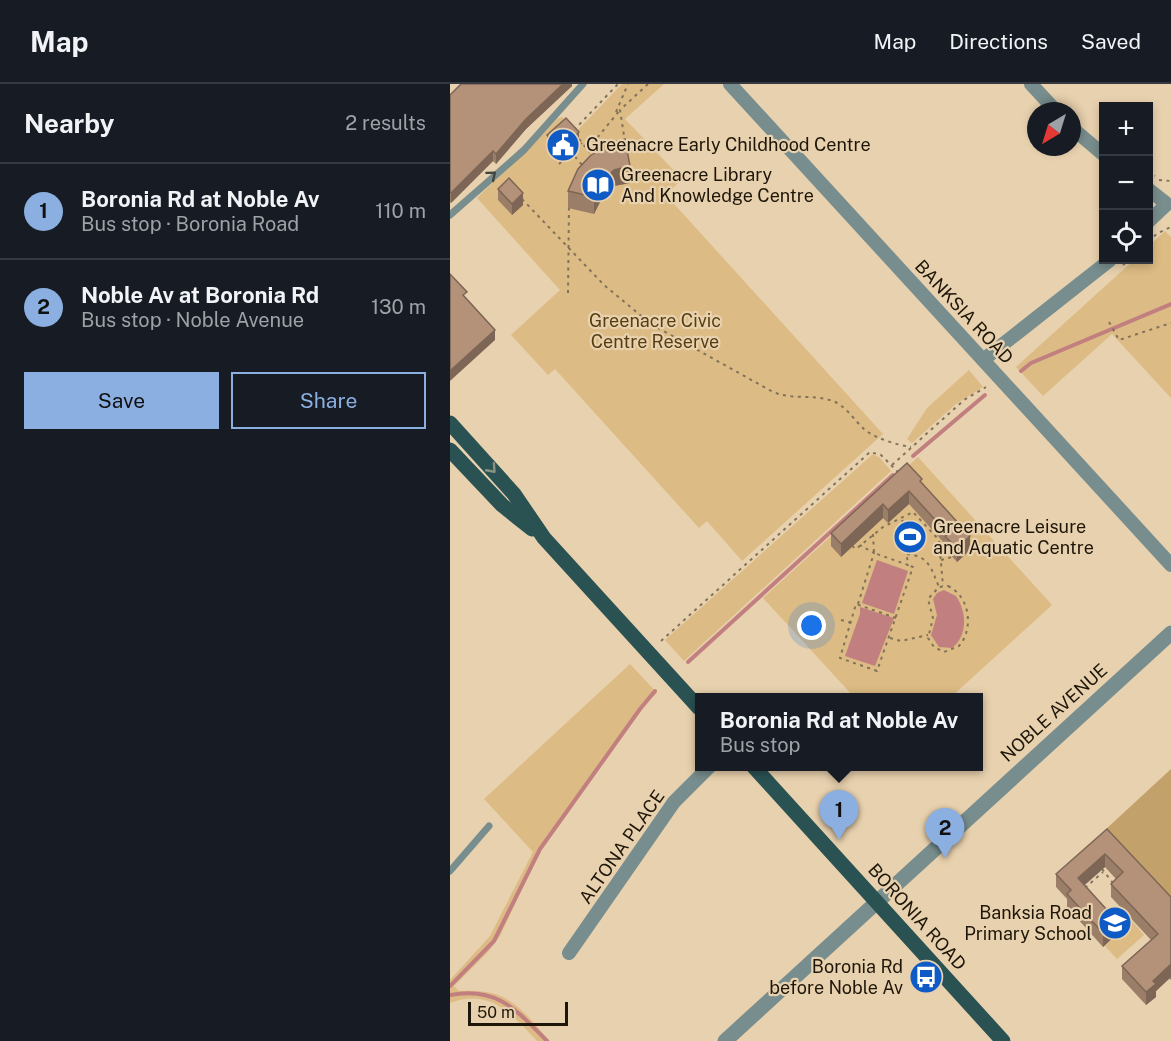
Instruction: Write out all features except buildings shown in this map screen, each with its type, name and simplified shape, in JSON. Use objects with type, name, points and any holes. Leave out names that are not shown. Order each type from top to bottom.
[{"type":"main road","points":[[450,423],[514,494],[544,538],[695,704]]},
{"type":"main road","points":[[450,450],[502,505],[544,538]]},
{"type":"main road","name":"BORONIA ROAD","points":[[758,771],[1003,1041]]},
{"type":"street","name":"BANKSIA ROAD","points":[[730,84],[1171,565]]},
{"type":"street","points":[[1031,84],[1048,102]]},
{"type":"street","points":[[1081,136],[1099,151]]},
{"type":"street","points":[[1153,192],[1167,204],[1153,218]]},
{"type":"street","points":[[983,360],[1105,264]]},
{"type":"street","name":"NOBLE AVENUE","points":[[725,1041],[1171,633]]},
{"type":"street","name":"ALTONA PLACE","points":[[569,953],[674,802],[705,771]]},
{"type":"lane","points":[[451,214],[524,150],[584,84]]},
{"type":"lane","points":[[450,871],[489,826]]},
{"type":"path","points":[[572,132],[618,84]]},
{"type":"path","points":[[615,115],[628,84]]},
{"type":"path","points":[[587,150],[615,115],[648,84]]},
{"type":"path","points":[[620,110],[625,144]]},
{"type":"path","points":[[568,128],[593,156]]},
{"type":"path","points":[[559,164],[582,143]]},
{"type":"path","points":[[570,152],[588,171]]},
{"type":"path","points":[[1153,175],[1159,180],[1171,182]]},
{"type":"path","points":[[520,198],[622,301],[667,334],[773,392],[789,396],[814,397],[837,403],[867,432],[879,435],[890,444],[910,447]]},
{"type":"path","points":[[568,293],[571,199]]},
{"type":"path","points":[[1153,237],[1171,227]]},
{"type":"path","points":[[1109,322],[1119,340],[1171,323]]},
{"type":"path","points":[[892,465],[964,400],[986,387]]},
{"type":"path","points":[[661,642],[870,452],[881,454],[904,478]]},
{"type":"path","points":[[909,507],[939,540],[941,586],[928,599],[933,618],[928,635],[931,645],[944,652],[955,650],[966,635],[968,614],[964,602],[954,588],[941,586]]},
{"type":"path","points":[[852,546],[856,549],[873,534],[913,512]]},
{"type":"path","points":[[902,517],[908,565]]},
{"type":"path","points":[[860,545],[874,554],[913,567],[877,671],[840,658],[874,554],[873,534]]},
{"type":"path","points":[[907,554],[920,556],[928,561],[941,586]]},
{"type":"path","points":[[941,560],[952,557]]},
{"type":"path","points":[[858,604],[896,618]]},
{"type":"path","points":[[841,620],[852,623]]},
{"type":"path","points":[[889,637],[901,641],[928,635]]},
{"type":"path","points":[[1080,889],[1082,891],[1103,872],[1101,870],[1105,867]]},
{"type":"path","points":[[1103,872],[1119,890]]},
{"type":"green space","name":"Greenacre Civic Centre Reserve","points":[[622,84],[664,84],[625,119],[682,179],[666,195],[883,434],[742,561],[707,521],[699,528],[555,369],[548,375],[511,335],[560,290],[477,198],[557,119],[562,117],[577,131]]},
{"type":"green space","points":[[1165,231],[1171,237],[1171,398],[1112,334],[1043,396],[1016,367],[1130,264],[1153,264],[1153,242]]},
{"type":"green space","points":[[969,370],[983,387],[956,404],[912,443],[907,439],[927,408]]},
{"type":"green space","points":[[873,454],[880,458],[891,471],[684,661],[665,640]]},
{"type":"green space","name":"Greenacre Leisure and Aquatic Centre","points":[[918,457],[1052,605],[955,693],[850,693],[763,598]]},
{"type":"green space","points":[[630,664],[657,693],[647,702],[538,855],[500,936],[488,952],[454,986],[459,991],[490,993],[511,1002],[550,1041],[537,1041],[509,1013],[489,1001],[464,999],[450,1003],[450,980],[490,936],[533,852],[484,799]]},
{"type":"green space","points":[[1132,921],[1144,935],[1117,959],[1105,946]]},
{"type":"shaded area","points":[[877,560],[908,571],[894,614],[862,603]]},
{"type":"shaded area","points":[[944,590],[956,596],[964,616],[961,637],[952,648],[939,647],[931,635],[937,615],[933,599],[937,593]]},
{"type":"shaded area","points":[[860,607],[894,618],[875,666],[845,656],[860,614]]},
{"type":"shaded area","points":[[1171,769],[1171,902],[1105,830]]},
{"type":"waterway","points":[[1021,371],[1031,363],[1171,304]]},
{"type":"waterway","points":[[913,456],[985,395]]},
{"type":"waterway","points":[[688,662],[893,475]]},
{"type":"waterway","points":[[450,986],[494,941],[540,849],[655,691]]},
{"type":"waterway","points":[[450,995],[466,993],[493,997],[515,1010],[547,1041]]},
{"type":"place","name":"Greenacre Early Childhood Centre","points":[[563,145]]},
{"type":"place","name":"Greenacre Library And Knowledge Centre","points":[[598,185]]},
{"type":"place","name":"Greenacre Leisure and Aquatic Centre","points":[[910,537]]},
{"type":"place","name":"Boronia Rd at Noble Av","points":[[839,840]]},
{"type":"place","name":"Noble Av at Boronia Rd","points":[[945,858]]},
{"type":"place","name":"Banksia Road Primary School","points":[[1115,923]]},
{"type":"place","name":"Boronia Rd before Noble Av","points":[[926,977]]}]
